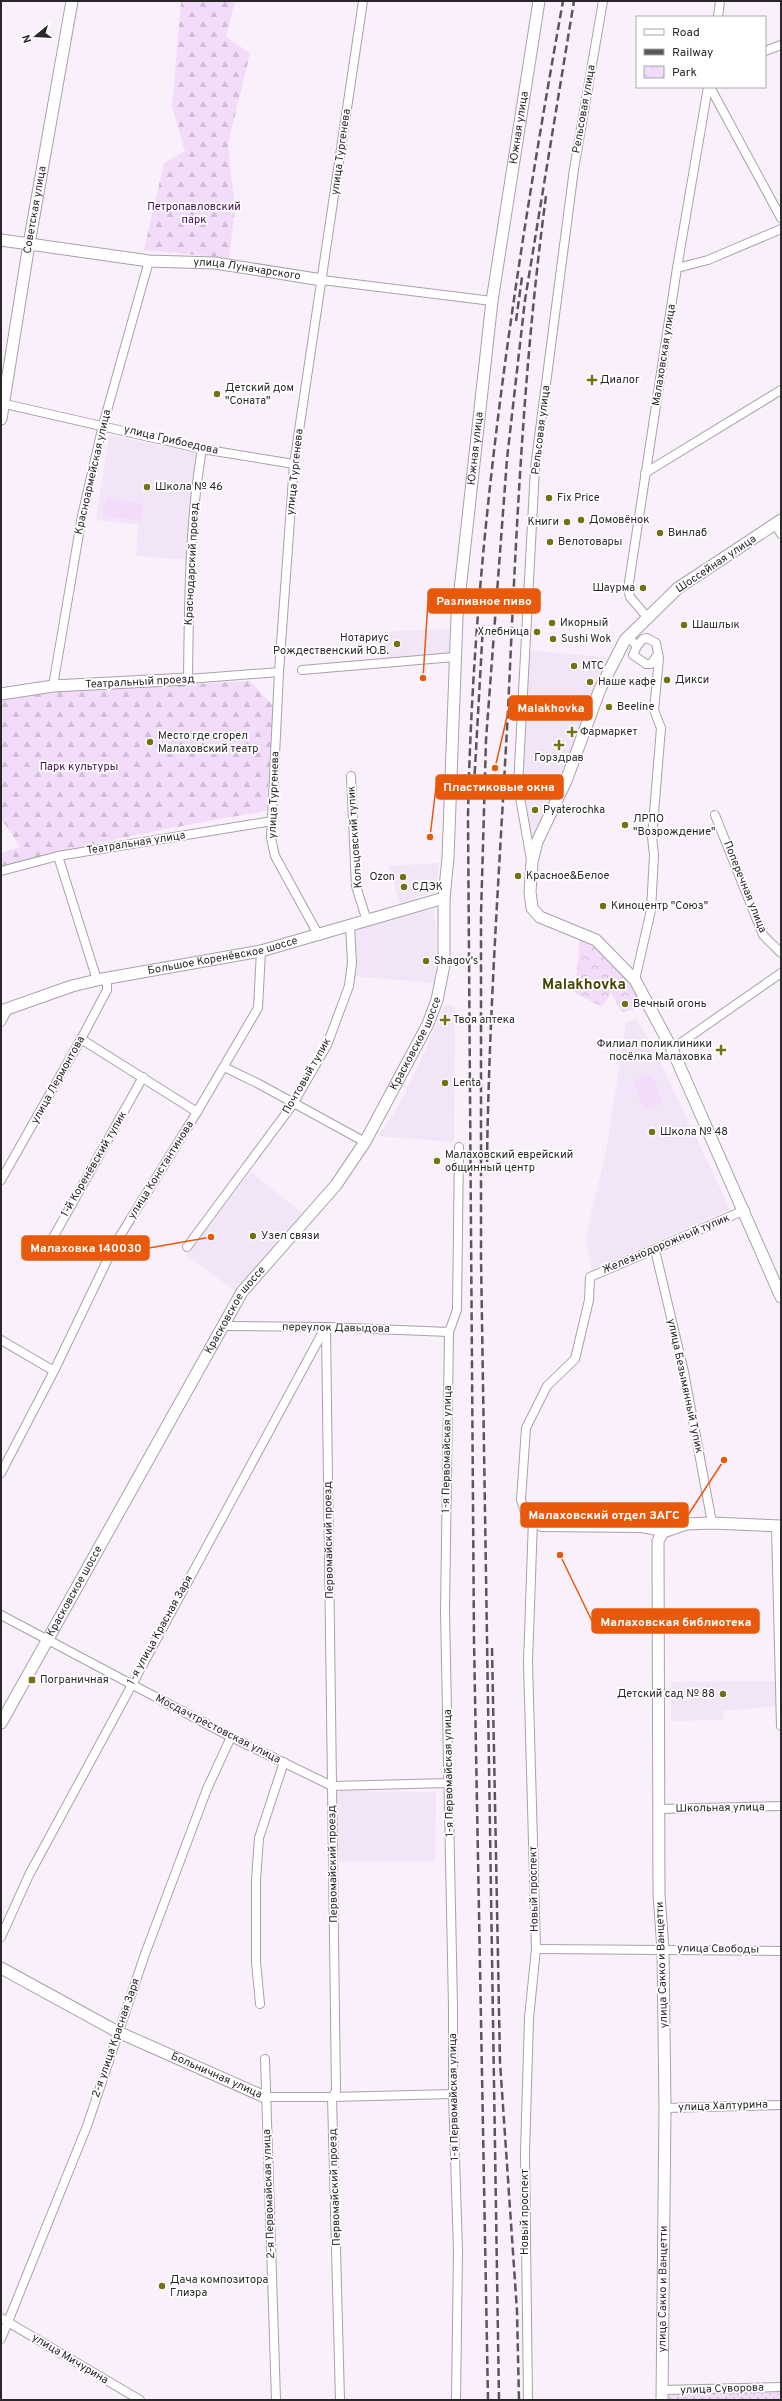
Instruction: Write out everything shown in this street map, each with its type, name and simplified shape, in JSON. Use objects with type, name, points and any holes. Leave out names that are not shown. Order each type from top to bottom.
[{"type":"main road","name":"Советская улица","points":[[1,419],[2,404],[29,244],[72,1]]},
{"type":"main road","name":"Южная улица","points":[[444,898],[448,858],[454,657],[492,301],[539,1]]},
{"type":"main road","name":"улица Луначарского","points":[[1,240],[149,261],[215,263],[322,280]]},
{"type":"main road","name":"Шоссейная улица","points":[[778,522],[693,576],[647,616],[628,637],[600,689],[566,781],[537,842],[532,862],[530,901],[535,913],[546,920],[596,940],[634,980],[672,1049],[745,1210],[781,1297]]},
{"type":"main road","name":"Театральный проезд","points":[[1,694],[53,686],[188,679]]},
{"type":"main road","name":"Большое Коренёвское шоссе","points":[[4,1010],[72,986],[102,979],[262,951],[319,936],[444,898]]},
{"type":"main road","name":"Красковское шоссе","points":[[1,1724],[46,1640],[242,1292],[336,1185],[365,1142],[428,1024],[437,1000],[443,972],[444,898]]},
{"type":"main road","points":[[663,1532],[686,1524],[712,1523],[778,1526]]},
{"type":"main road","name":"улица Сакко и Ванцетти","points":[[663,1532],[658,1541],[656,1558],[659,1894],[663,1949],[665,2108],[663,2395]]},
{"type":"main road","name":"Больничная улица","points":[[1,1968],[118,2032],[265,2097]]},
{"type":"street","name":"улица Тургенева","points":[[319,936],[275,856],[271,838],[279,672],[294,464],[363,1]]},
{"type":"street","name":"Рельсовая улица","points":[[532,862],[518,786],[535,468],[574,169],[603,1]]},
{"type":"street","points":[[718,16],[720,1]]},
{"type":"street","points":[[766,51],[781,45]]},
{"type":"street","name":"Малаховская улица","points":[[647,616],[630,596],[628,589],[677,268],[709,88]]},
{"type":"street","points":[[710,88],[781,218]]},
{"type":"street","points":[[677,268],[708,260],[781,229]]},
{"type":"street","name":"Красноармейская улица","points":[[53,686],[82,516],[102,425],[149,261]]},
{"type":"street","name":"улица Луначарского","points":[[322,280],[492,301]]},
{"type":"street","points":[[645,473],[781,390]]},
{"type":"street","name":"улица Грибоедова","points":[[2,404],[202,448],[294,464]]},
{"type":"street","name":"Краснодарский проезд","points":[[188,679],[189,579],[196,484],[202,448]]},
{"type":"street","points":[[778,522],[781,534]]},
{"type":"street","points":[[628,637],[637,646]]},
{"type":"street","points":[[634,980],[651,910],[654,855],[652,837],[661,728],[654,710],[658,654],[656,643],[651,638],[643,639],[637,646],[633,655],[646,664],[651,664],[658,654]]},
{"type":"street","points":[[302,670],[454,657]]},
{"type":"street","name":"Театральный проезд","points":[[188,679],[279,672]]},
{"type":"street","name":"Кольцовский тупик","points":[[351,776],[356,886],[367,921]]},
{"type":"street","name":"Поперечная улица","points":[[715,815],[763,934],[781,953]]},
{"type":"street","name":"Театральная улица","points":[[1,871],[58,856],[272,821]]},
{"type":"street","points":[[58,856],[102,979]]},
{"type":"street","name":"Почтовый тупик","points":[[187,1248],[293,1104],[327,1045],[349,986],[352,963],[350,926]]},
{"type":"street","name":"улица Константинова","points":[[1,1473],[54,1371],[115,1244],[197,1112],[258,1008],[262,951]]},
{"type":"street","points":[[672,1049],[781,973]]},
{"type":"street","name":"улица Лермонтова","points":[[1,1180],[107,990],[102,979]]},
{"type":"street","points":[[1,1022],[4,1010]]},
{"type":"street","points":[[81,1039],[197,1112]]},
{"type":"street","points":[[224,1067],[365,1142]]},
{"type":"street","name":"1-й Коренёвский тупик","points":[[45,1252],[143,1077]]},
{"type":"street","name":"1-я Первомайская улица","points":[[456,2400],[458,2251],[453,2094],[450,1783],[445,1612],[449,1332],[457,1310],[459,1147]]},
{"type":"street","name":"Железнодорожный тупик","points":[[533,1519],[525,1512],[521,1500],[526,1428],[547,1386],[576,1359],[589,1300],[590,1277],[745,1210]]},
{"type":"street","name":"улица Безымянный Тупик","points":[[655,1250],[684,1372],[712,1523]]},
{"type":"street","name":"переулок Давыдова","points":[[222,1326],[326,1327],[449,1332]]},
{"type":"street","name":"1-я улица Красная Заря","points":[[1,1937],[29,1875],[131,1684],[326,1327]]},
{"type":"street","name":"Первомайский проезд","points":[[326,1327],[336,2091],[332,2098],[340,2400]]},
{"type":"street","points":[[1,1340],[54,1371]]},
{"type":"street","points":[[533,1519],[541,1527],[641,1528],[663,1532]]},
{"type":"street","name":"Новый проспект","points":[[528,2400],[525,2153],[529,2018],[536,1949],[528,1663],[533,1519]]},
{"type":"street","points":[[778,1526],[781,1726]]},
{"type":"street","name":"Мосдачтрестовская улица","points":[[1,1615],[231,1737],[332,1786],[450,1783]]},
{"type":"street","name":"2-я улица Красная Заря","points":[[1,2339],[5,2320],[87,2126],[145,1954],[207,1789],[231,1737]]},
{"type":"street","points":[[260,2004],[256,1962],[256,1880],[259,1838],[284,1762]]},
{"type":"street","name":"Школьная улица","points":[[659,1809],[781,1806]]},
{"type":"street","name":"улица Свободы","points":[[536,1949],[781,1950]]},
{"type":"street","name":"2-я Первомайская улица","points":[[265,2059],[265,2097],[276,2400]]},
{"type":"street","name":"Больничная улица","points":[[265,2097],[332,2098],[453,2094]]},
{"type":"street","name":"улица Халтурина","points":[[665,2108],[781,2105]]},
{"type":"street","name":"улица Мичурина","points":[[5,2320],[140,2400]]},
{"type":"street","name":"улица Суворова","points":[[663,2395],[781,2387]]},
{"type":"shaded area","name":"Школа № 46","points":[[109,435],[196,453],[189,560],[136,556],[138,525],[96,520]]},
{"type":"shaded area","points":[[449,629],[449,653],[389,660],[379,632]]},
{"type":"shaded area","points":[[528,650],[610,658],[563,779],[530,847],[520,785]]},
{"type":"shaded area","points":[[439,863],[435,891],[400,904],[389,866]]},
{"type":"shaded area","points":[[433,909],[437,934],[434,983],[352,976],[353,930]]},
{"type":"shaded area","points":[[445,1004],[455,1006],[454,1142],[378,1136],[397,1109],[427,1047]]},
{"type":"shaded area","name":"Школа № 48","points":[[637,1020],[653,1047],[730,1209],[592,1270],[585,1240],[606,1152],[626,1022]]},
{"type":"shaded area","points":[[251,1172],[303,1214],[237,1292],[186,1255]]},
{"type":"shaded area","name":"Детский сад № 88","points":[[775,1681],[776,1706],[723,1711],[723,1720],[671,1721],[671,1682]]},
{"type":"shaded area","points":[[341,1791],[436,1792],[435,1861],[336,1862],[335,1796]]},
{"type":"green space","name":"Петропавловский парк","points":[[181,1],[235,1],[226,37],[250,53],[228,144],[235,210],[229,258],[144,250],[164,163],[185,151],[172,106]]},
{"type":"green space","points":[[106,498],[143,504],[141,521],[103,516]]},
{"type":"green space","name":"Парк культуры","points":[[250,681],[275,708],[266,811],[133,836],[1,868],[1,853],[20,847],[1,818],[1,698],[58,691]]},
{"type":"green space","points":[[580,938],[601,952],[618,968],[633,986],[646,1007],[622,1012],[611,993],[602,1007],[575,993]]},
{"type":"green space","points":[[651,1074],[663,1102],[644,1109],[633,1081]]},
{"type":"green space","points":[[781,2390],[781,2400],[667,2400],[667,2395]]},
{"type":"railway","points":[[488,2400],[474,1641],[468,817],[478,611],[499,407],[529,203],[563,1]]},
{"type":"railway","points":[[499,2400],[481,1258],[481,915],[486,740],[507,459],[525,300],[574,1]]},
{"type":"railway","points":[[487,1162],[492,992],[517,517],[531,324],[546,196]]},
{"type":"railway","points":[[516,321],[522,277]]},
{"type":"railway","points":[[474,786],[483,625]]},
{"type":"railway","points":[[492,1648],[500,2062],[517,2311],[519,2400]]},
{"type":"place","name":"Диалог","points":[[592,380]]},
{"type":"place","name":"Детский дом \"Соната\"","points":[[217,394]]},
{"type":"place","name":"Школа № 46","points":[[147,487]]},
{"type":"place","name":"Fix Price","points":[[549,498]]},
{"type":"place","name":"Домовёнок","points":[[581,520]]},
{"type":"place","name":"Книги","points":[[567,522]]},
{"type":"place","name":"Винлаб","points":[[660,533]]},
{"type":"place","name":"Велотовары","points":[[550,542]]},
{"type":"place","name":"Шаурма","points":[[643,588]]},
{"type":"place","name":"Икорный","points":[[552,623]]},
{"type":"place","name":"Шашлык","points":[[684,625]]},
{"type":"place","name":"Хлебница","points":[[537,632]]},
{"type":"place","name":"Sushi Wok","points":[[553,639]]},
{"type":"place","name":"Нотариус Рождественский Ю.В.","points":[[397,644]]},
{"type":"place","name":"МТС","points":[[574,666]]},
{"type":"place","name":"Разливное пиво","points":[[423,678]]},
{"type":"place","name":"Дикси","points":[[667,680]]},
{"type":"place","name":"Наше кафе","points":[[590,682]]},
{"type":"place","name":"Beeline","points":[[609,707]]},
{"type":"place","name":"Фармаркет","points":[[572,732]]},
{"type":"place","name":"Место где сгорел Малаховский театр","points":[[150,742]]},
{"type":"place","name":"Горздрав","points":[[559,745]]},
{"type":"place","name":"Malakhovka","points":[[495,768]]},
{"type":"place","name":"Pyaterochka","points":[[535,810]]},
{"type":"place","name":"ЛРПО \"Возрождение\"","points":[[625,825]]},
{"type":"place","name":"Пластиковые окна","points":[[430,837]]},
{"type":"place","name":"Красное&Белое","points":[[518,876]]},
{"type":"place","name":"Ozon","points":[[403,877]]},
{"type":"place","name":"СДЭК","points":[[404,887]]},
{"type":"place","name":"Киноцентр \"Союз\"","points":[[603,906]]},
{"type":"place","name":"Shagov's","points":[[426,961]]},
{"type":"place","name":"Вечный огонь","points":[[625,1004]]},
{"type":"place","name":"Твоя аптека","points":[[445,1020]]},
{"type":"place","name":"Филиал поликлиники посёлка Малаховка","points":[[721,1050]]},
{"type":"place","name":"Lenta","points":[[445,1083]]},
{"type":"place","name":"Школа № 48","points":[[652,1132]]},
{"type":"place","name":"Малаховский еврейский общинный центр","points":[[437,1161]]},
{"type":"place","name":"Узел связи","points":[[253,1236]]},
{"type":"place","name":"Малаховка 140030","points":[[211,1237]]},
{"type":"place","name":"Малаховский отдел ЗАГС","points":[[724,1460]]},
{"type":"place","name":"Малаховская библиотека","points":[[560,1555]]},
{"type":"place","name":"Пограничная","points":[[32,1680]]},
{"type":"place","name":"Детский сад № 88","points":[[723,1694]]},
{"type":"place","name":"Дача композитора Глиэра","points":[[162,2286]]},
{"type":"district","name":"Malakhovka","points":[[584,985]]}]
